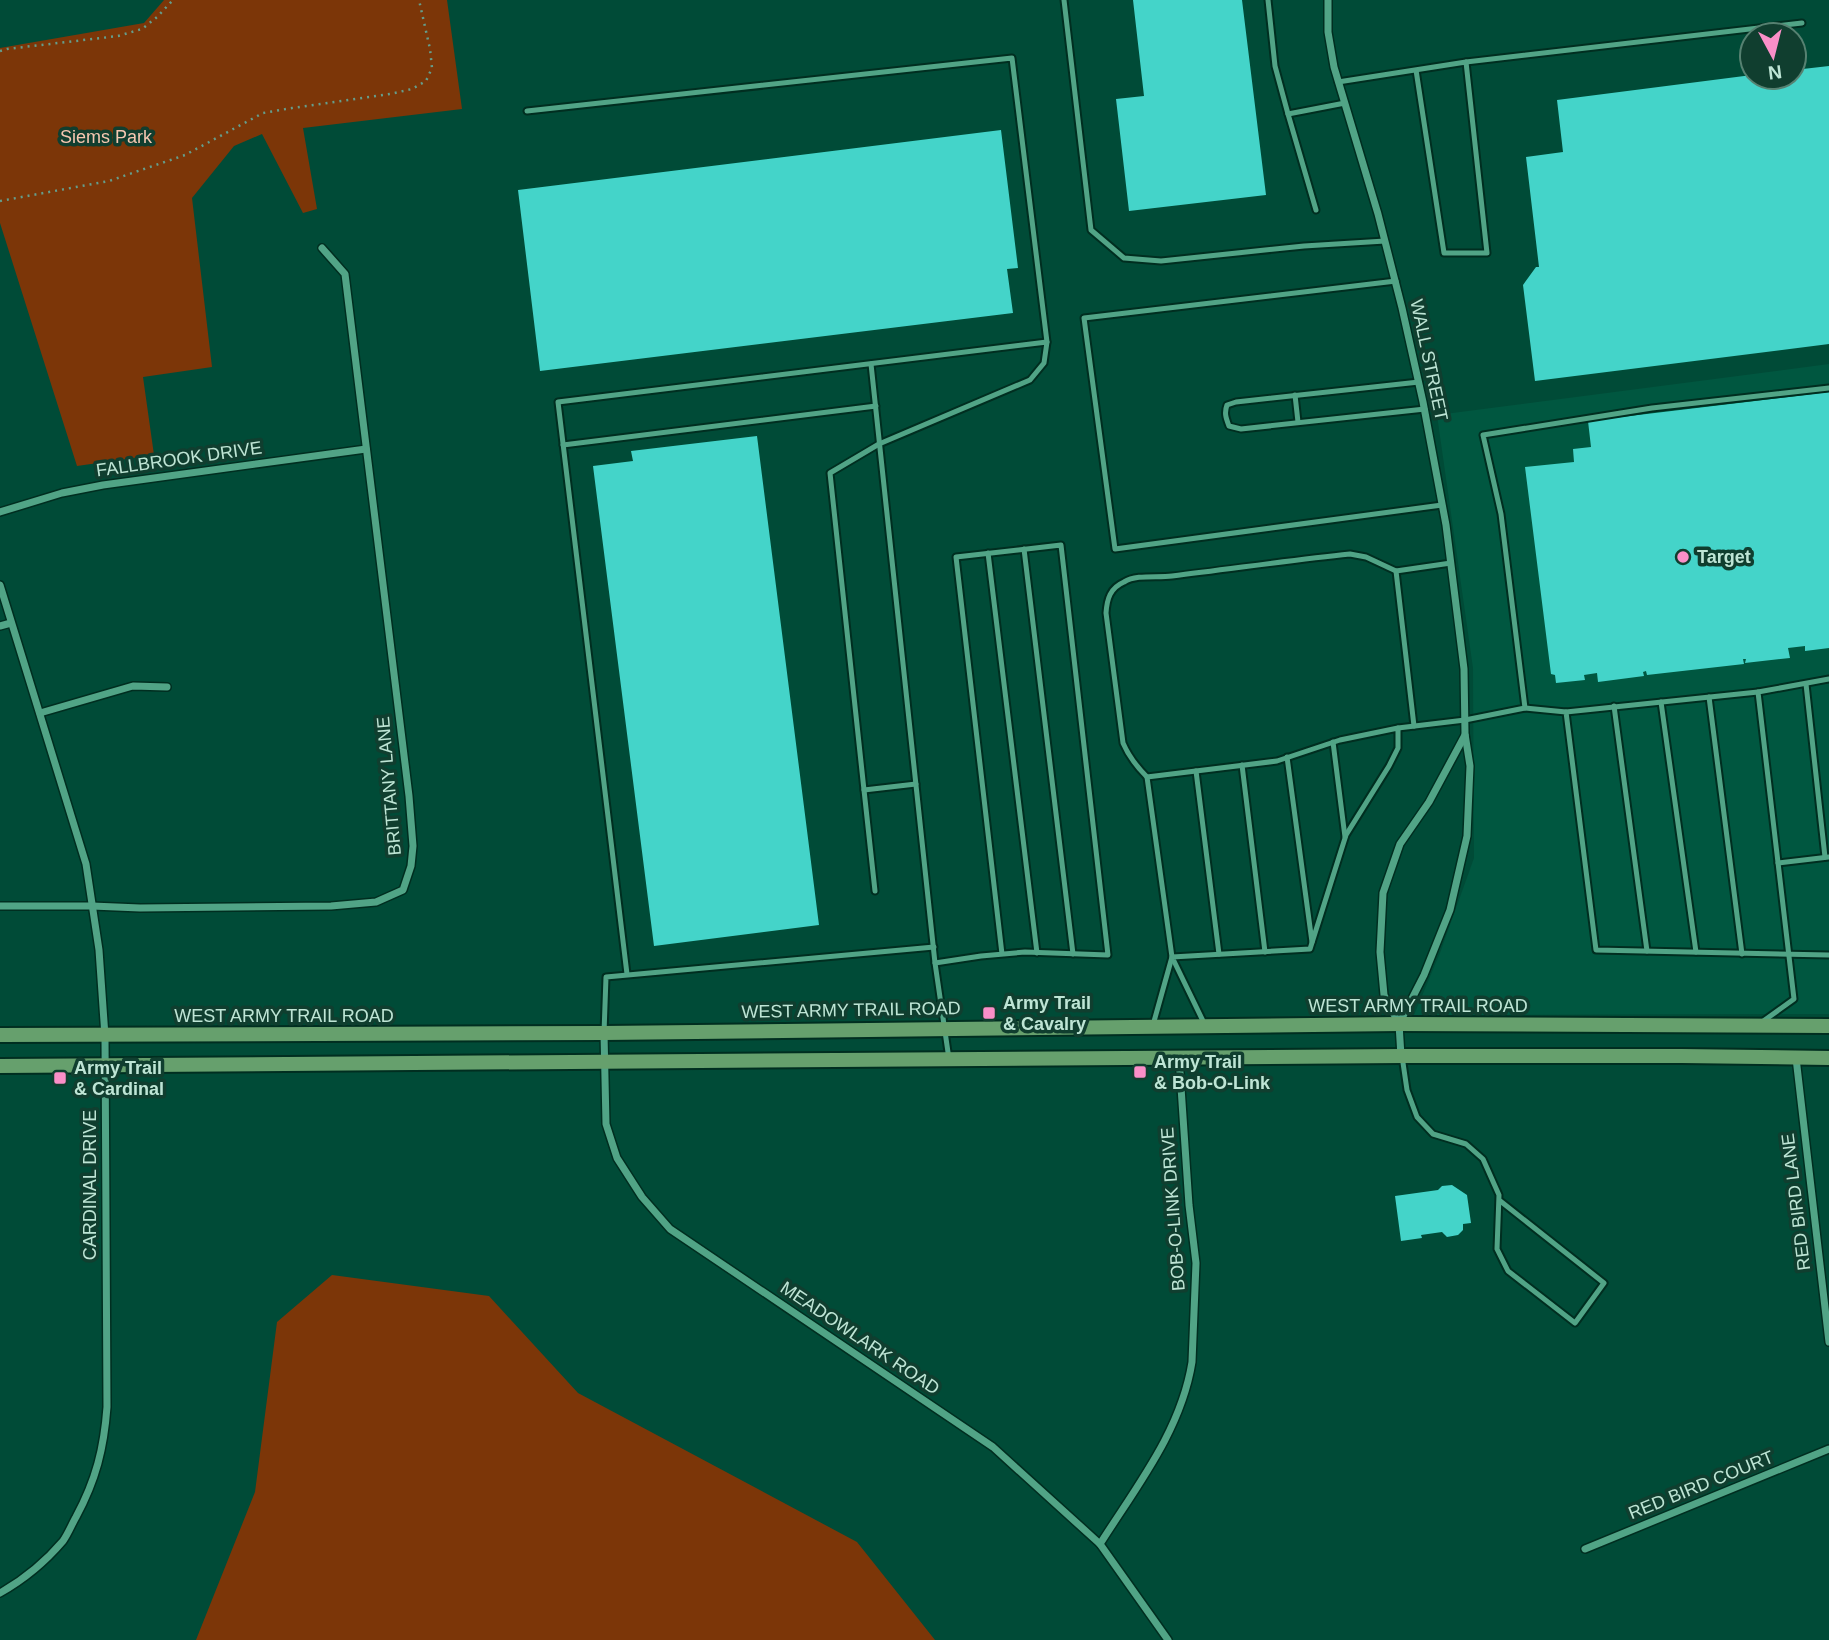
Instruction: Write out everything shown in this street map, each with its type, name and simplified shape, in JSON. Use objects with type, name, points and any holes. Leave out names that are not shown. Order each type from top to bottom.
[{"type":"main road","name":"WEST ARMY TRAIL ROAD","points":[[0,1035],[604,1033],[1399,1024],[1829,1026]]},
{"type":"main road","points":[[0,1066],[1402,1056],[1829,1058]]},
{"type":"street","name":"WALL STREET","points":[[1328,0],[1328,32],[1334,67],[1396,281],[1425,409],[1451,563],[1464,669],[1465,734],[1470,766],[1467,836],[1450,911],[1424,975],[1399,1024]]},
{"type":"street","points":[[322,248],[345,274],[366,449]]},
{"type":"street","name":"FALLBROOK DRIVE","points":[[0,512],[103,485],[366,449]]},
{"type":"street","name":"BRITTANY LANE","points":[[92,906],[140,908],[352,905],[376,902],[403,890],[411,866],[413,846],[409,796],[366,449]]},
{"type":"street","name":"CARDINAL DRIVE","points":[[0,585],[86,864],[99,950],[105,1036],[107,1407],[103,1447],[89,1494],[64,1539],[34,1569],[0,1593]]},
{"type":"street","points":[[0,626],[11,622]]},
{"type":"street","points":[[40,713],[133,685],[167,687]]},
{"type":"street","name":"WALL STREET","points":[[1402,1056],[1399,1024],[1384,995],[1380,952],[1382,894],[1400,844],[1429,802],[1465,734]]},
{"type":"street","points":[[0,906],[92,906]]},
{"type":"street","name":"MEADOWLARK ROAD","points":[[604,1033],[606,1124],[617,1158],[642,1197],[670,1229],[993,1447],[1100,1544],[1168,1640]]},
{"type":"street","name":"BOB-O-LINK DRIVE","points":[[1100,1544],[1167,1436],[1184,1396],[1192,1362],[1196,1264],[1189,1205],[1179,1058]]},
{"type":"street","name":"RED BIRD LANE","points":[[1796,1058],[1829,1342]]},
{"type":"street","name":"RED BIRD COURT","points":[[1585,1549],[1829,1449]]},
{"type":"lane","points":[[1064,0],[1091,230],[1124,258],[1161,261],[1304,246],[1385,241]]},
{"type":"lane","points":[[1268,0],[1275,66],[1316,210]]},
{"type":"lane","points":[[1338,82],[1466,62],[1738,30]]},
{"type":"lane","points":[[527,111],[1012,58],[1047,342],[1044,363],[1030,380],[879,444],[830,473],[875,891]]},
{"type":"lane","points":[[1416,70],[1444,253],[1487,253],[1466,62]]},
{"type":"lane","points":[[1288,114],[1345,103]]},
{"type":"lane","points":[[1396,281],[1084,318],[1115,549],[1442,506]]},
{"type":"lane","points":[[627,974],[558,402],[1047,342]]},
{"type":"lane","points":[[871,364],[935,963],[949,1059]]},
{"type":"lane","points":[[1419,382],[1236,402],[1227,405],[1226,419],[1229,426],[1241,429],[1425,409]]},
{"type":"lane","points":[[1525,708],[1502,514],[1483,435],[1653,408],[1829,388]]},
{"type":"lane","points":[[1295,396],[1298,422]]},
{"type":"lane","points":[[563,445],[876,407]]},
{"type":"lane","points":[[935,963],[1002,954],[1108,955],[1061,545],[956,557],[1002,954]]},
{"type":"lane","points":[[1024,549],[1073,954]]},
{"type":"lane","points":[[988,553],[1037,953]]},
{"type":"lane","points":[[1205,1026],[1172,957],[1147,776],[1135,766],[1123,743],[1106,613],[1107,600],[1112,591],[1133,578],[1167,577],[1350,554],[1366,557],[1396,571],[1451,563]]},
{"type":"lane","points":[[1396,571],[1414,726]]},
{"type":"lane","points":[[1147,776],[1277,761],[1333,743],[1398,728],[1465,720],[1525,708],[1566,712],[1758,692],[1829,679]]},
{"type":"lane","points":[[1778,863],[1827,857],[1806,684]]},
{"type":"lane","points":[[1756,1026],[1794,999],[1758,692]]},
{"type":"lane","points":[[1709,697],[1742,954]]},
{"type":"lane","points":[[1661,702],[1696,952]]},
{"type":"lane","points":[[1614,706],[1647,951]]},
{"type":"lane","points":[[1566,712],[1596,950],[1829,955]]},
{"type":"lane","points":[[1172,957],[1310,949],[1345,837],[1398,748],[1398,728]]},
{"type":"lane","points":[[1333,743],[1345,837]]},
{"type":"lane","points":[[1287,757],[1312,944]]},
{"type":"lane","points":[[1242,765],[1265,952]]},
{"type":"lane","points":[[1196,771],[1219,954]]},
{"type":"lane","points":[[864,790],[916,784]]},
{"type":"lane","points":[[604,1033],[606,976],[934,947]]},
{"type":"lane","points":[[1152,1026],[1172,957]]},
{"type":"lane","points":[[1402,1056],[1407,1090],[1417,1117],[1433,1134],[1466,1144],[1483,1159],[1499,1195],[1497,1249],[1508,1271],[1575,1323],[1604,1283],[1499,1200]]},
{"type":"path","points":[[0,51],[118,36],[142,29],[173,0]]},
{"type":"path","points":[[0,201],[109,181],[185,155],[263,113],[412,89],[426,81],[432,68],[419,0]]},
{"type":"shaded area","points":[[1829,364],[1829,1014],[1414,1015],[1440,953],[1474,858],[1473,668],[1437,415]]},
{"type":"green space","name":"Siems Park","points":[[164,0],[447,0],[462,109],[303,128],[317,209],[303,213],[262,134],[234,146],[192,198],[212,367],[143,377],[154,455],[77,466],[0,223],[0,48],[144,23]]},
{"type":"green space","points":[[332,1275],[489,1296],[578,1393],[857,1542],[935,1640],[196,1640],[255,1492],[277,1322]]},
{"type":"building","points":[[1133,0],[1242,0],[1266,195],[1129,211],[1116,99],[1144,96]]},
{"type":"building","points":[[1829,66],[1829,344],[1535,381],[1523,285],[1536,267],[1539,267],[1526,157],[1563,152],[1557,100],[1738,77],[1738,91],[1808,91],[1808,68]]},
{"type":"building","points":[[1001,130],[1018,268],[1007,269],[1013,313],[540,371],[518,190]]},
{"type":"building","name":"Target","points":[[1829,392],[1829,648],[1805,651],[1805,646],[1788,648],[1790,658],[1745,663],[1746,659],[1743,659],[1744,664],[1647,675],[1646,671],[1643,672],[1644,676],[1598,682],[1597,673],[1584,675],[1585,680],[1556,683],[1555,675],[1551,674],[1525,467],[1574,462],[1573,449],[1591,447],[1588,421]]},
{"type":"building","points":[[757,436],[819,925],[654,946],[593,466],[633,461],[631,451]]},
{"type":"building","points":[[1452,1185],[1467,1195],[1471,1223],[1463,1224],[1463,1230],[1458,1235],[1447,1237],[1442,1232],[1401,1241],[1395,1196],[1438,1190],[1442,1186]]},
{"type":"place","name":"Target","points":[[1683,557]]},
{"type":"place","name":"Army Trail & Cavalry","points":[[989,1013]]},
{"type":"place","name":"Army Trail & Bob-O-Link","points":[[1140,1072]]},
{"type":"place","name":"Army Trail & Cardinal","points":[[60,1078]]}]
